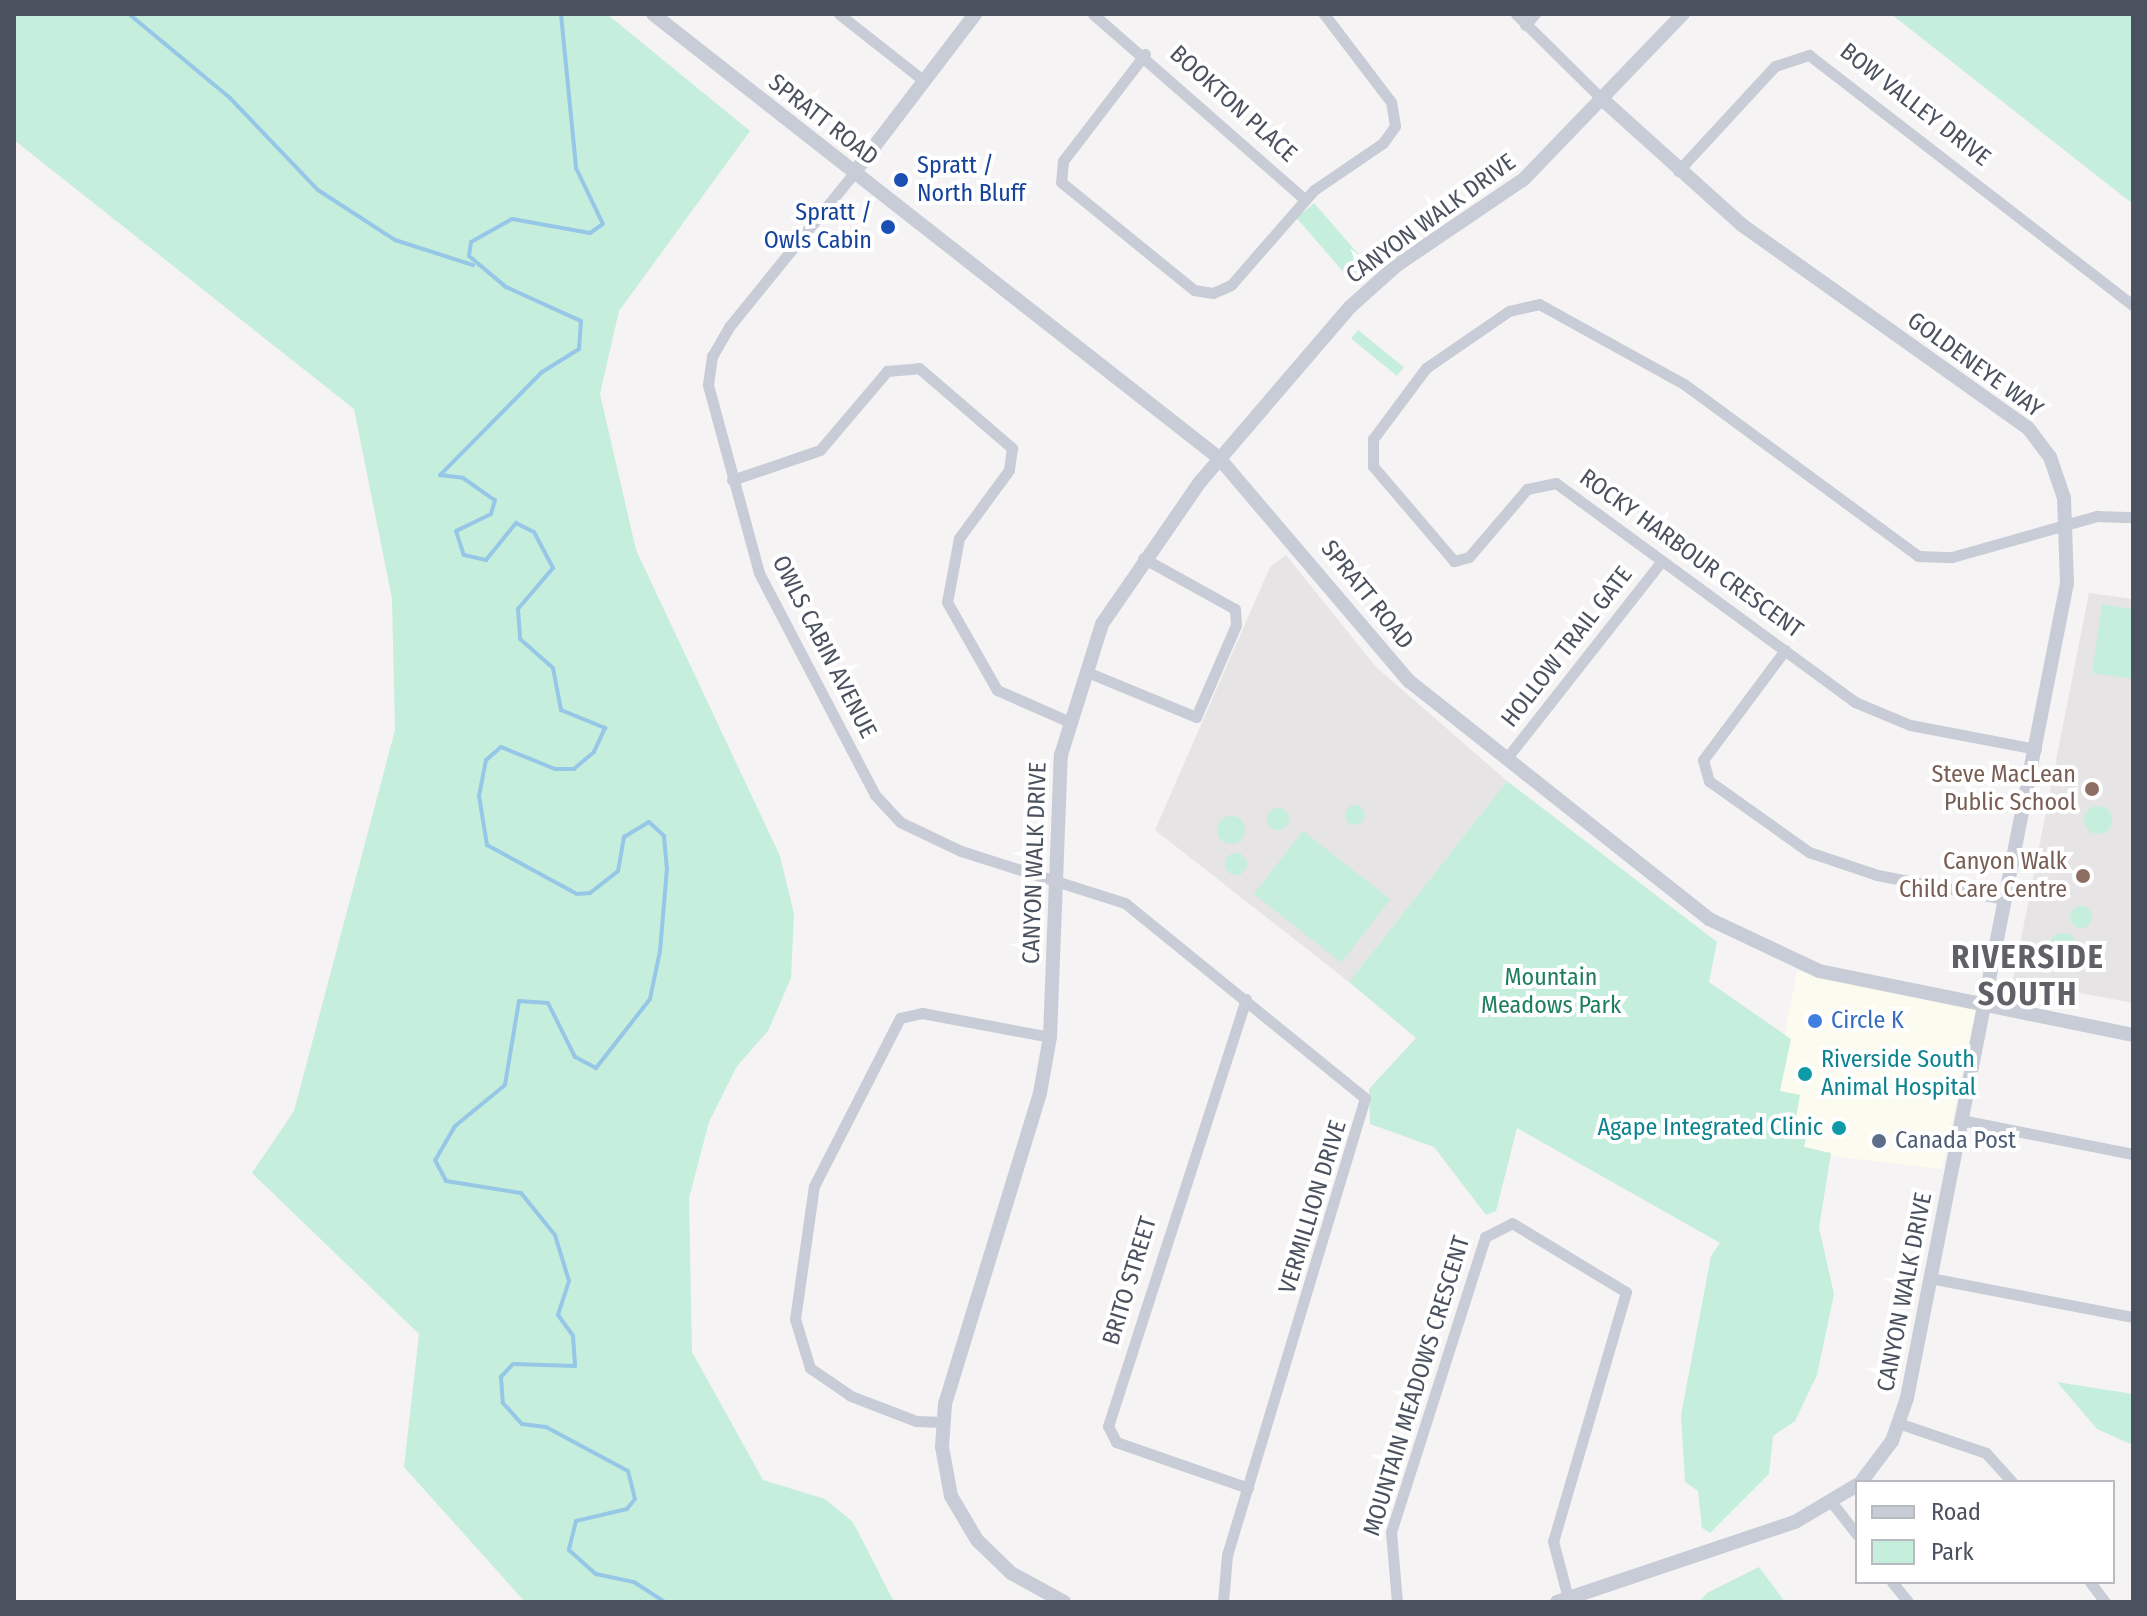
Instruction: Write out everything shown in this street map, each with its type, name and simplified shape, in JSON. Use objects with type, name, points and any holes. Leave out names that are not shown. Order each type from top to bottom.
[{"type":"street","name":"SPRATT ROAD","points":[[653,14],[1219,458],[1409,681],[1693,908],[1753,945],[1819,971],[2133,1035]]},
{"type":"street","points":[[839,14],[924,81]]},
{"type":"street","points":[[854,173],[975,14]]},
{"type":"street","name":"BOOKTON PLACE","points":[[1093,14],[1145,54],[1304,199]]},
{"type":"street","points":[[1145,54],[1063,161],[1061,182],[1072,196],[1194,290],[1213,293],[1231,285],[1304,199],[1395,126],[1391,102],[1324,14]]},
{"type":"street","name":"GOLDENEYE WAY","points":[[1516,14],[1678,171],[1742,225],[2028,428],[2057,474],[2067,522],[2067,583],[1983,1005]]},
{"type":"street","points":[[1525,25],[1535,14]]},
{"type":"street","name":"CANYON WALK DRIVE","points":[[1064,1602],[1011,1573],[968,1527],[947,1480],[943,1422],[1034,1119],[1050,1037],[1058,782],[1070,722],[1110,605],[1219,458],[1371,285],[1524,179],[1683,14]]},
{"type":"street","name":"BOW VALLEY DRIVE","points":[[1678,171],[1775,66],[1809,55],[2133,305]]},
{"type":"street","name":"OWLS CABIN AVENUE","points":[[854,173],[712,356],[709,395],[732,480],[759,573],[889,812],[961,851],[1057,883]]},
{"type":"street","name":"ROCKY HARBOUR CRESCENT","points":[[2036,749],[1910,725],[1855,702],[1662,561],[1547,482],[1527,489],[1469,557],[1454,561],[1373,466],[1373,439],[1426,368],[1509,311],[1539,304],[1684,384],[1918,556],[1952,557],[2067,522]]},
{"type":"street","points":[[732,480],[820,450],[887,371],[919,368],[1012,448],[1009,470],[959,538],[947,602],[997,690],[1070,722]]},
{"type":"street","points":[[2067,522],[2133,517]]},
{"type":"street","points":[[1087,672],[1196,717],[1236,625],[1235,609],[1143,558]]},
{"type":"street","name":"HOLLOW TRAIL GATE","points":[[1506,759],[1662,561]]},
{"type":"street","points":[[1785,650],[1703,760],[1709,781],[1772,830],[1831,861],[2004,899]]},
{"type":"street","name":"VERMILLION DRIVE","points":[[1057,883],[1125,903],[1352,1083],[1366,1106],[1227,1555],[1223,1602]]},
{"type":"street","name":"BRITO STREET","points":[[1246,999],[1108,1426],[1116,1442],[1248,1488]]},
{"type":"street","name":"CANYON WALK DRIVE","points":[[1862,1480],[1901,1424],[1983,1005]]},
{"type":"street","points":[[943,1422],[916,1421],[851,1396],[810,1368],[795,1319],[814,1186],[900,1018],[922,1013],[1050,1037]]},
{"type":"street","points":[[1961,1120],[2133,1154]]},
{"type":"street","name":"MOUNTAIN MEADOWS CRESCENT","points":[[1397,1602],[1391,1532],[1485,1237],[1504,1223],[1626,1292],[1553,1541],[1564,1601]]},
{"type":"street","points":[[1930,1278],[2133,1317]]},
{"type":"street","points":[[1901,1424],[1986,1453],[2010,1480]]},
{"type":"street","name":"CANYON WALK DRIVE","points":[[1564,1601],[1833,1504],[1855,1487]]},
{"type":"street","points":[[1833,1504],[1855,1532]]},
{"type":"street","points":[[1894,1584],[1908,1602]]},
{"type":"street","points":[[2092,1584],[2105,1602]]},
{"type":"shaded area","points":[[1286,555],[1375,666],[1507,781],[1349,982],[1155,830],[1270,567]]},
{"type":"shaded area","name":"Steve MacLean Public School","points":[[2089,593],[2133,599],[2133,1003],[2013,980]]},
{"type":"shaded area","points":[[1797,971],[1976,1009],[1942,1169],[1796,1152],[1785,1139],[1772,1096]]},
{"type":"green space","points":[[14,14],[607,14],[750,131],[619,311],[600,394],[636,550],[780,856],[794,914],[791,978],[768,1031],[737,1066],[709,1122],[689,1198],[692,1352],[763,1480],[825,1499],[853,1522],[894,1602],[525,1602],[404,1467],[419,1334],[252,1173],[294,1111],[395,730],[392,599],[354,409],[14,140]]},
{"type":"green space","points":[[1891,14],[2133,14],[2133,204]]},
{"type":"green space","points":[[1314,203],[1366,263],[1349,278],[1297,218]]},
{"type":"green space","points":[[1358,330],[1404,367],[1397,376],[1351,339]]},
{"type":"green space","points":[[2102,604],[2133,609],[2133,679],[2092,673]]},
{"type":"green space","name":"Mountain Meadows Park","points":[[1507,781],[1717,942],[1709,982],[1791,1039],[1780,1091],[1800,1095],[1793,1135],[1806,1138],[1804,1147],[1831,1153],[1819,1228],[1834,1294],[1817,1375],[1795,1421],[1773,1436],[1769,1474],[1710,1533],[1702,1528],[1698,1491],[1685,1482],[1681,1415],[1711,1256],[1720,1243],[1517,1128],[1496,1211],[1486,1215],[1434,1147],[1370,1124],[1369,1089],[1416,1038],[1349,982]]},
{"type":"green space","points":[[1355,805],[1362,808],[1365,815],[1362,822],[1355,825],[1348,822],[1345,815],[1348,808]]},
{"type":"green space","points":[[2098,806],[2108,810],[2112,820],[2108,830],[2098,834],[2088,830],[2084,820],[2088,810]]},
{"type":"green space","points":[[1278,808],[1286,811],[1289,819],[1286,827],[1278,830],[1270,827],[1267,819],[1270,811]]},
{"type":"green space","points":[[1231,816],[1241,820],[1245,830],[1241,840],[1231,844],[1221,840],[1217,830],[1221,820]]},
{"type":"green space","points":[[1303,831],[1390,899],[1341,962],[1254,894]]},
{"type":"green space","points":[[1236,853],[1244,856],[1247,864],[1244,872],[1236,875],[1228,872],[1225,864],[1228,856]]},
{"type":"green space","points":[[2081,906],[2089,909],[2092,917],[2089,925],[2081,928],[2073,925],[2070,917],[2073,909]]},
{"type":"green space","points":[[2063,933],[2073,937],[2077,947],[2073,957],[2063,961],[2053,957],[2049,947],[2053,937]]},
{"type":"green space","points":[[2057,1382],[2133,1394],[2133,1445],[2097,1429]]},
{"type":"green space","points":[[1759,1567],[1785,1602],[1699,1602],[1707,1593]]},
{"type":"waterway","points":[[129,14],[230,98],[318,190],[395,240],[473,265]]},
{"type":"waterway","points":[[561,14],[576,168],[603,224],[590,233],[512,219],[471,242],[469,256],[506,287],[581,321],[579,349],[542,372],[440,475],[463,478],[495,500],[491,514],[456,531],[464,555],[486,560],[516,523],[534,532],[553,568],[518,609],[520,639],[553,668],[561,710],[605,728],[594,752],[574,769],[555,769],[501,747],[486,760],[479,796],[487,845],[577,894],[590,893],[618,871],[624,837],[649,822],[664,836],[667,868],[660,951],[650,999],[596,1068],[575,1057],[548,1003],[519,1001],[505,1085],[455,1126],[435,1160],[446,1181],[521,1193],[555,1235],[569,1281],[558,1315],[573,1336],[575,1366],[513,1364],[501,1377],[503,1403],[522,1424],[546,1427],[628,1471],[635,1499],[627,1509],[576,1521],[569,1550],[596,1574],[634,1582],[665,1602]]},
{"type":"place","name":"Spratt / North Bluff","points":[[901,180]]},
{"type":"place","name":"Spratt / Owls Cabin","points":[[888,227]]},
{"type":"place","name":"Steve MacLean Public School","points":[[2092,789]]},
{"type":"place","name":"Canyon Walk Child Care Centre","points":[[2083,876]]},
{"type":"place","name":"Circle K","points":[[1815,1021]]},
{"type":"place","name":"Riverside South Animal Hospital","points":[[1805,1074]]},
{"type":"place","name":"Agape Integrated Clinic","points":[[1839,1128]]},
{"type":"place","name":"Canada Post","points":[[1879,1141]]},
{"type":"district","name":"RIVERSIDE SOUTH","points":[[2028,976]]}]
